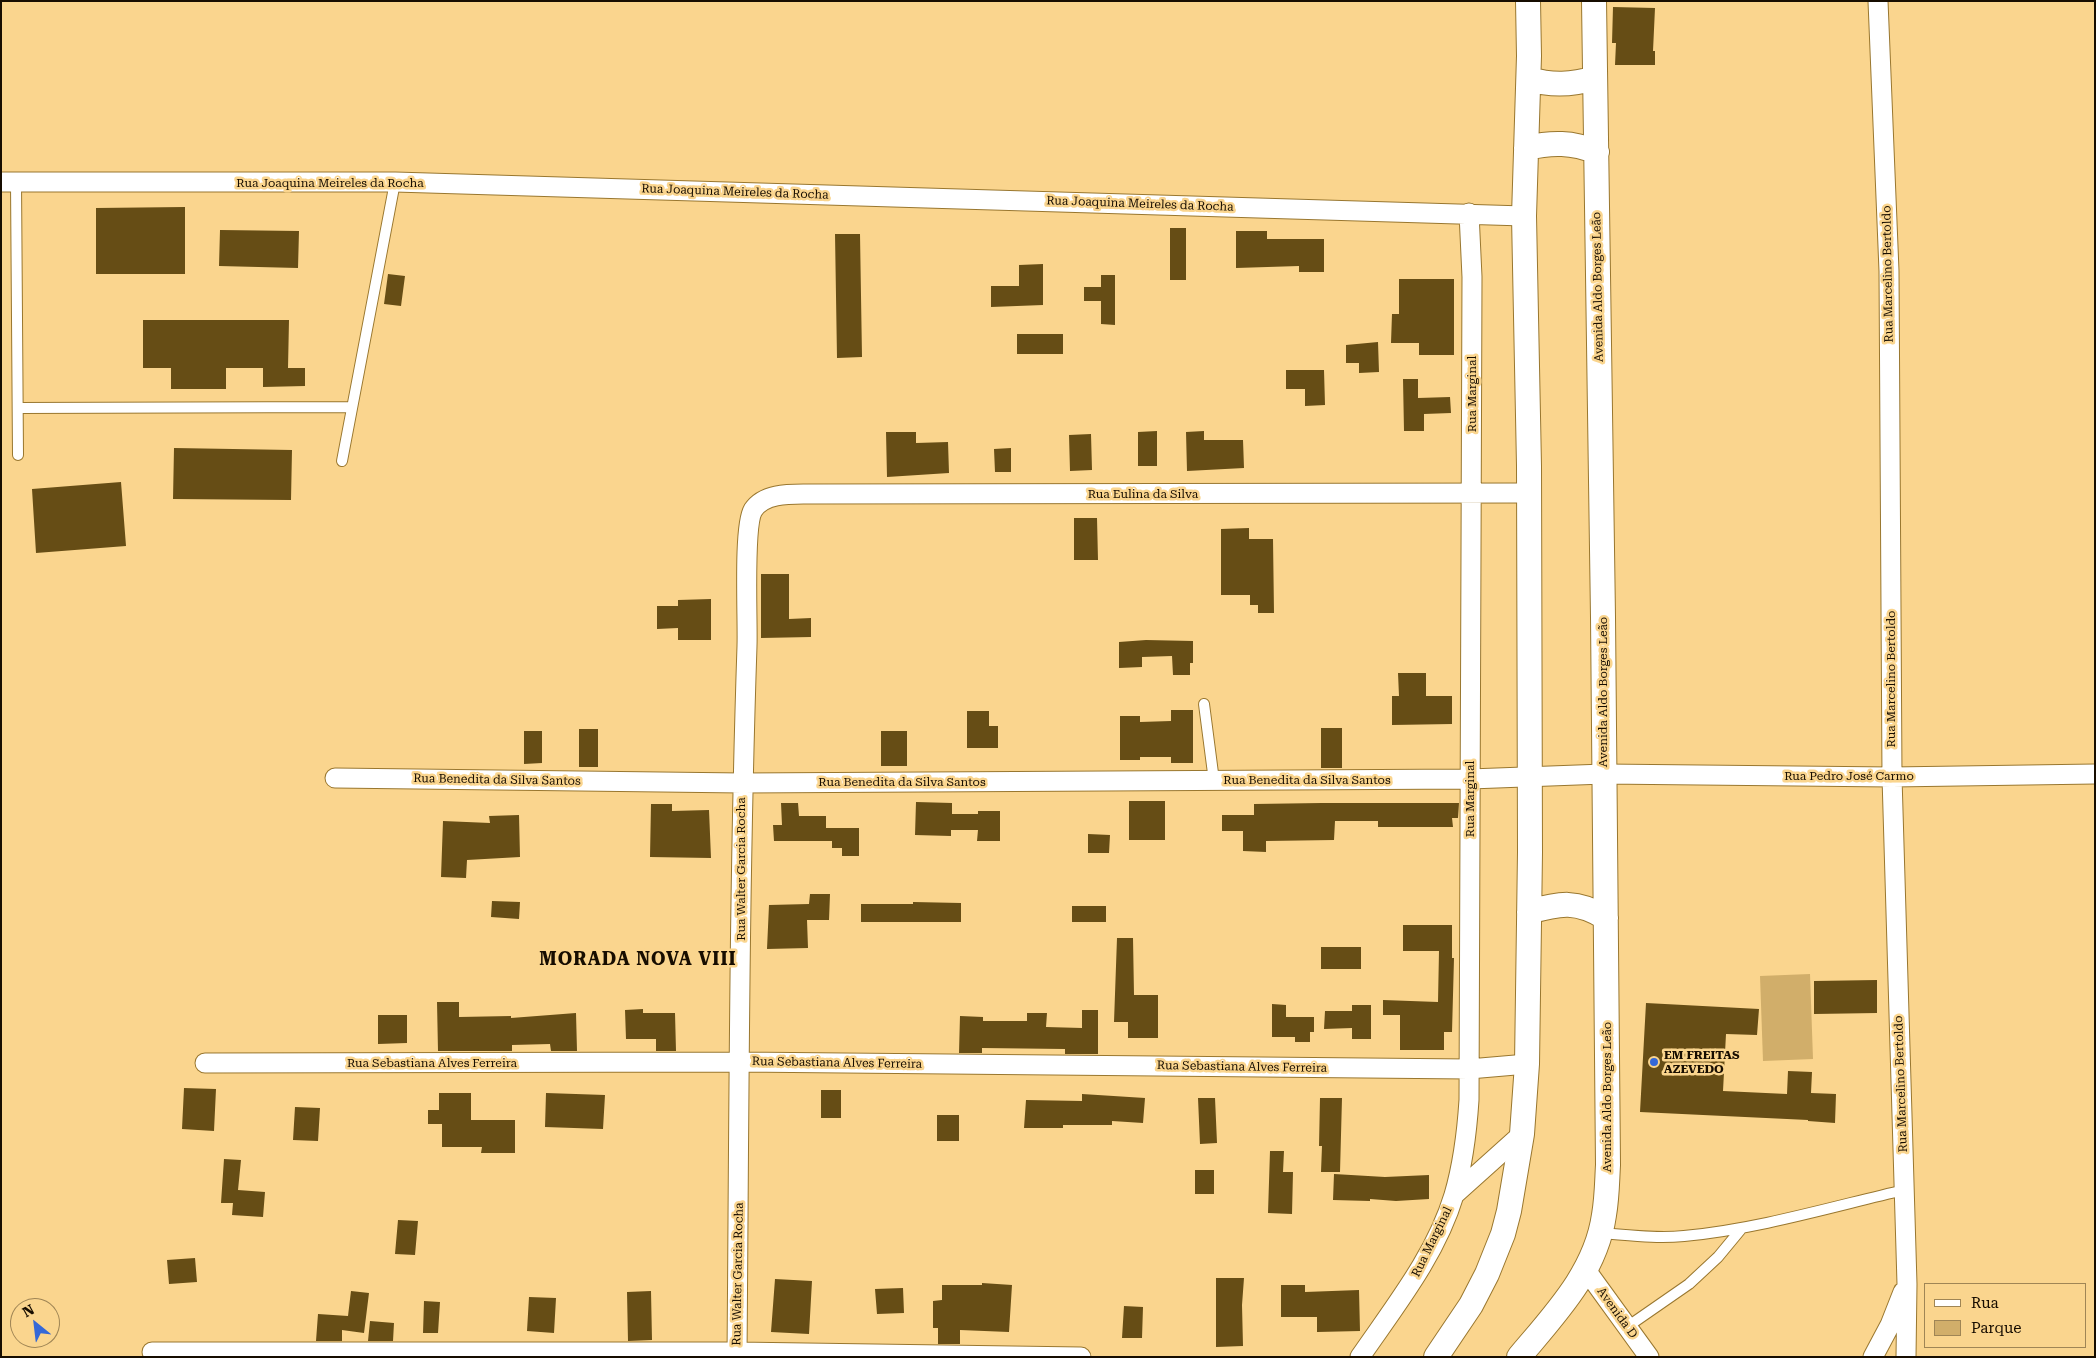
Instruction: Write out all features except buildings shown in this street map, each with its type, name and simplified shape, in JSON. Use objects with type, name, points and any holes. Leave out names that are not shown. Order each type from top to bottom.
[{"type":"street","points":[[1433,1354],[1471,1305],[1488,1274],[1509,1211],[1522,1134],[1526,1064],[1529,912],[1529,493],[1524,216],[1529,79],[1528,1]]},
{"type":"street","name":"Avenida Aldo Borges Leão","points":[[1519,1357],[1570,1294],[1586,1270],[1600,1233],[1604,1216],[1608,1165],[1594,1]]},
{"type":"street","name":"Rua Marcelino Bertoldo","points":[[1878,1],[1889,271],[1892,777],[1907,1284],[1906,1357]]},
{"type":"street","points":[[1529,79],[1557,85],[1574,84],[1595,78]]},
{"type":"street","points":[[1526,148],[1555,142],[1572,144],[1597,152]]},
{"type":"street","name":"Rua Joaquina Meireles da Rocha","points":[[9,182],[395,182],[1524,216]]},
{"type":"street","name":"Rua Marginal","points":[[1360,1357],[1414,1279],[1431,1248],[1454,1195],[1467,1131],[1470,1069],[1472,494],[1472,278],[1468,213]]},
{"type":"street","name":"Rua Eulina da Silva","points":[[759,504],[767,499],[784,495],[838,493],[1529,493]]},
{"type":"street","name":"Rua Walter Garcia Rocha","points":[[737,1354],[742,783],[748,538],[750,517],[753,510],[759,504]]},
{"type":"street","name":"Rua Pedro José Carmo","points":[[1529,777],[1604,774],[1892,777],[2095,774]]},
{"type":"street","name":"Rua Benedita da Silva Santos","points":[[335,778],[742,783],[1214,781],[1529,777]]},
{"type":"street","points":[[1529,912],[1547,907],[1575,905],[1590,908],[1606,918]]},
{"type":"street","name":"Rua Sebastiana Alves Ferreira","points":[[205,1063],[740,1062],[1470,1069],[1526,1064]]},
{"type":"street","points":[[1454,1195],[1522,1134]]},
{"type":"street","name":"Avenida D","points":[[1586,1270],[1649,1357]]},
{"type":"street","points":[[1873,1357],[1890,1325],[1907,1284]]},
{"type":"street","points":[[152,1352],[1081,1357]]},
{"type":"lane","points":[[9,182],[18,408],[18,455]]},
{"type":"lane","points":[[342,461],[395,182]]},
{"type":"lane","points":[[18,408],[352,407]]},
{"type":"lane","points":[[1204,704],[1214,781]]},
{"type":"lane","points":[[1600,1233],[1659,1237],[1742,1228],[1904,1190]]},
{"type":"lane","points":[[1627,1327],[1695,1278],[1718,1257],[1742,1228]]},
{"type":"green space","name":"EM FREITAS AZEVEDO","points":[[1810,974],[1813,1059],[1763,1061],[1760,976]]},
{"type":"place","name":"EM FREITAS AZEVEDO","points":[[1654,1062]]},
{"type":"district","name":"MORADA NOVA VIII","points":[[638,960]]}]
